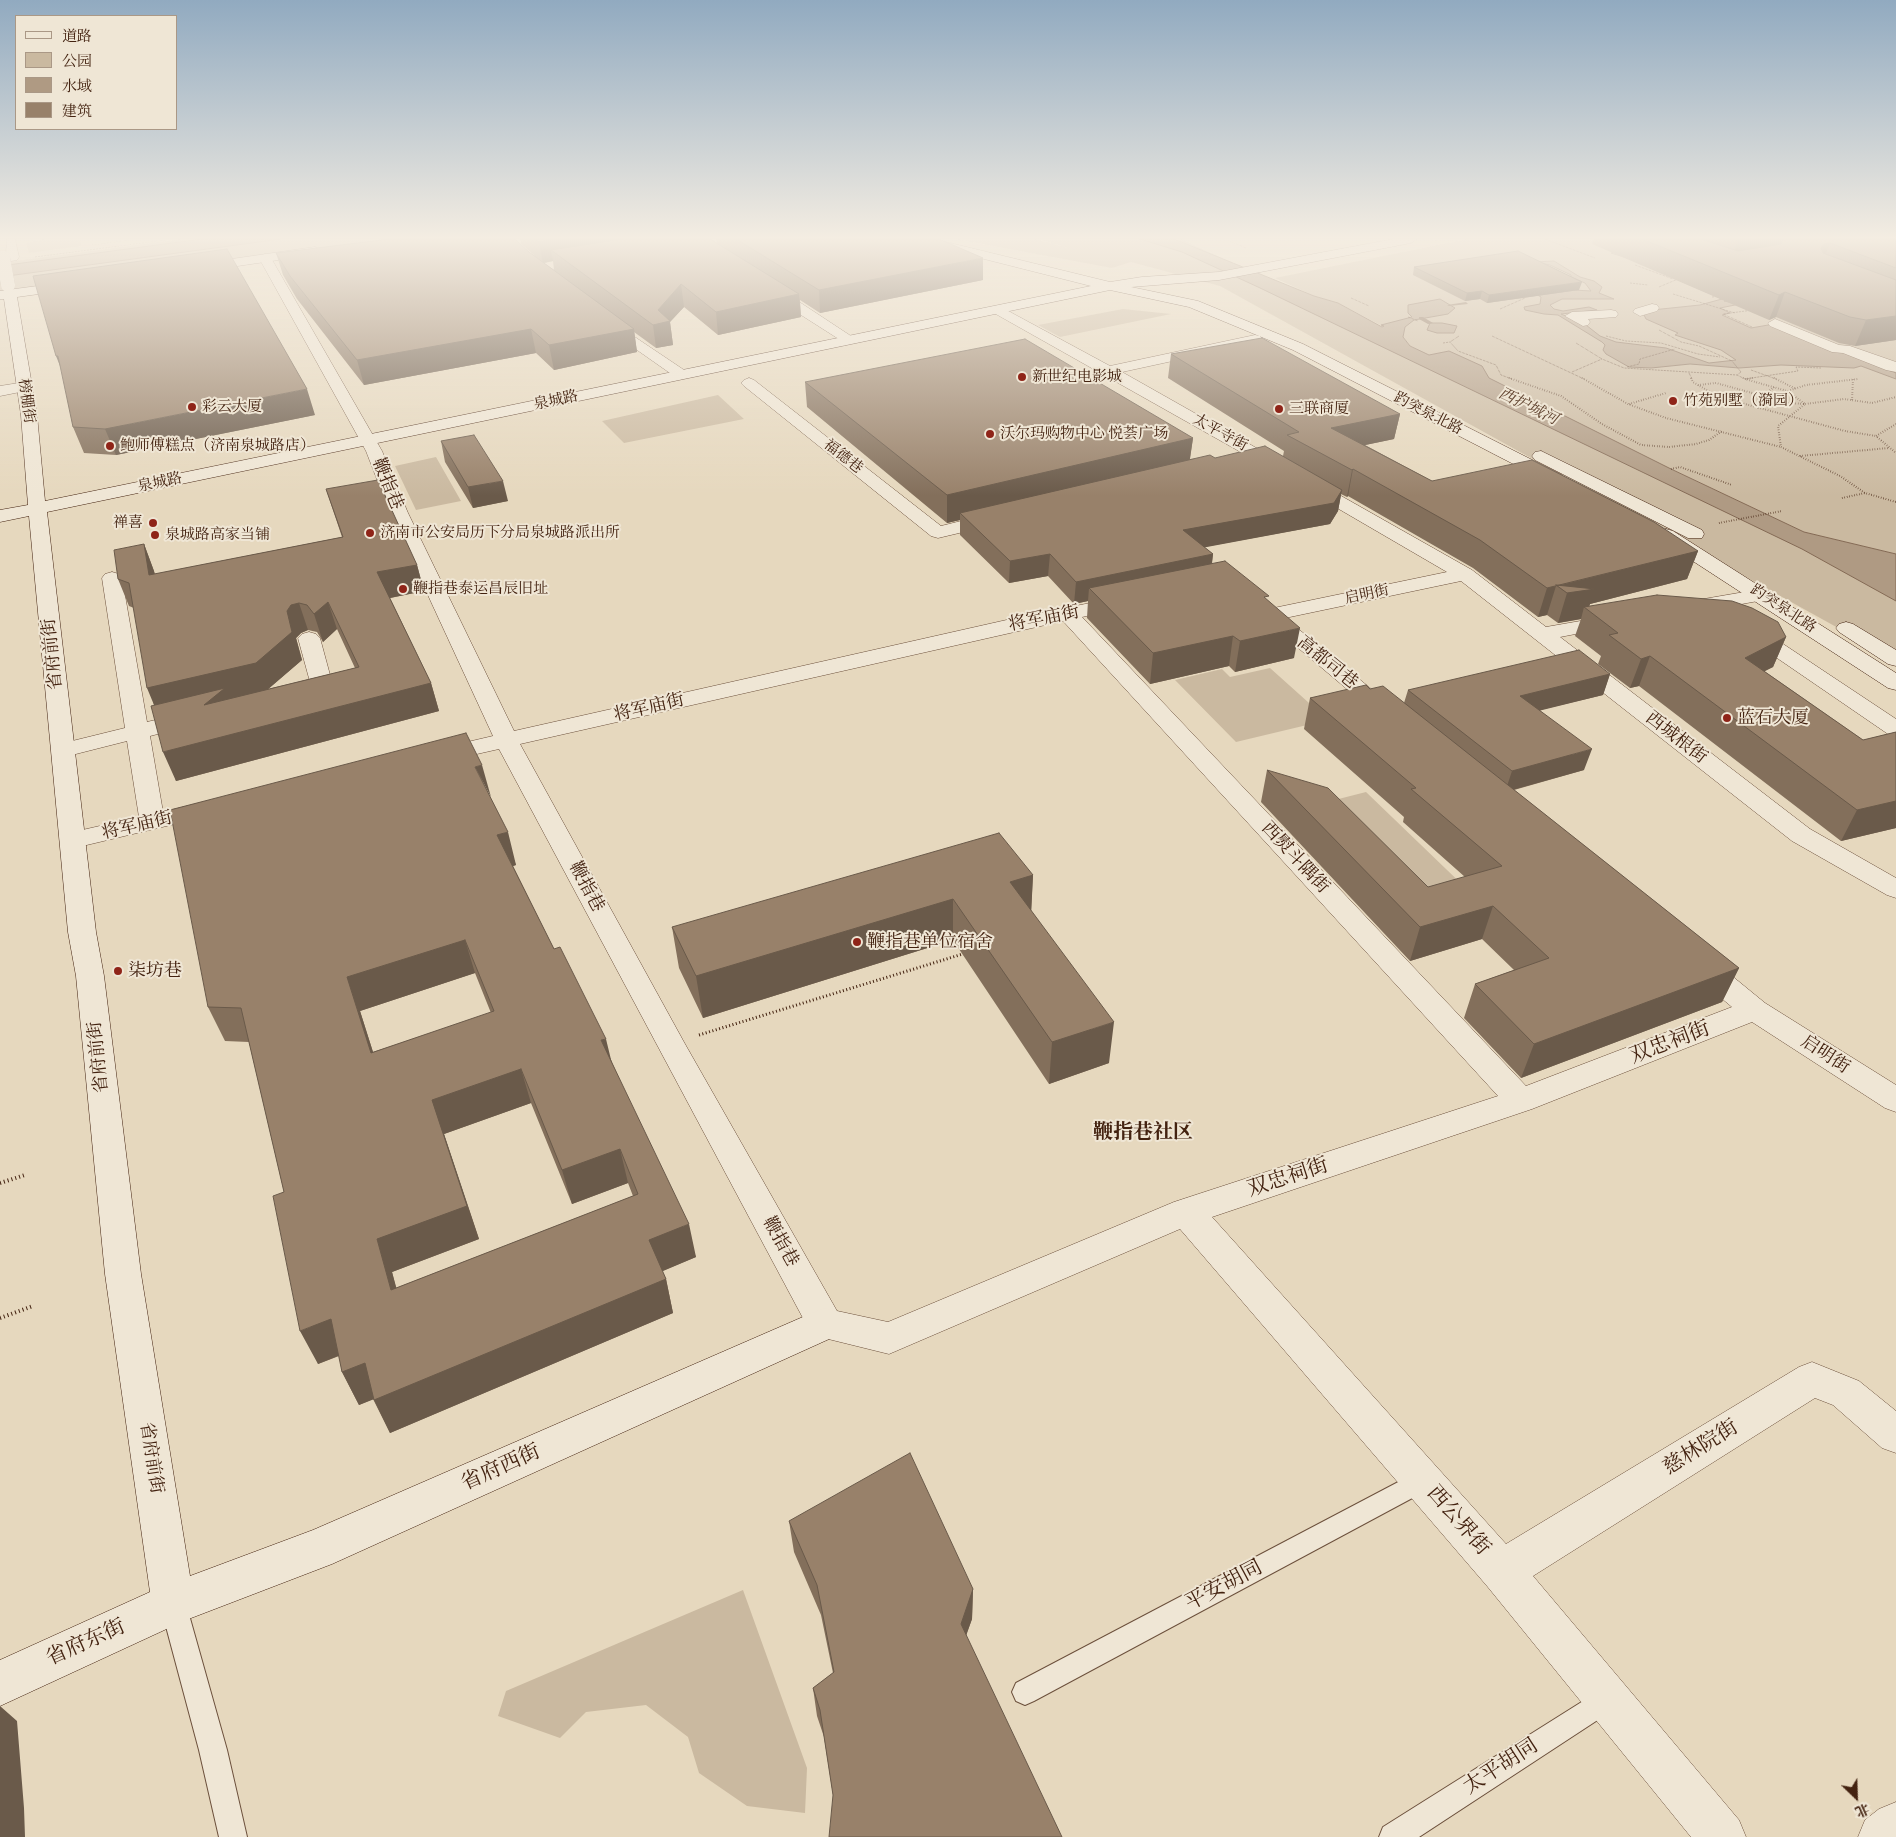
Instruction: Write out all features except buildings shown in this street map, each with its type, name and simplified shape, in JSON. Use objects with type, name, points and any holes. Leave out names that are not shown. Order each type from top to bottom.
[{"type":"street","name":"榜棚街","points":[[13,325],[25,387],[37,508]]},
{"type":"street","name":"鞭指巷","points":[[302,325],[368,440],[399,513],[506,740],[670,1044],[825,1324]]},
{"type":"street","points":[[612,325],[682,375]]},
{"type":"street","points":[[826,325],[850,340]]},
{"type":"street","name":"泉城路","points":[[0,516],[926,325]]},
{"type":"street","name":"太平寺街","points":[[1025,325],[1260,455],[1465,574]]},
{"type":"street","name":"趵突泉北路","points":[[1244,325],[1298,347],[1680,542],[1896,682]]},
{"type":"street","name":"趵突泉北路","points":[[1275,325],[1315,342],[1711,543]]},
{"type":"street","points":[[1566,330],[1577,325]]},
{"type":"street","points":[[1780,325],[1837,349],[1845,349],[1891,367],[1896,367]]},
{"type":"street","points":[[1107,371],[1255,339]]},
{"type":"street","name":"福德巷","points":[[749,383],[938,532],[1014,514]]},
{"type":"street","points":[[0,391],[25,387]]},
{"type":"street","points":[[1231,462],[1260,455]]},
{"type":"street","name":"省府前街","points":[[37,508],[123,1274],[173,1604]]},
{"type":"street","name":"启明街","points":[[1262,610],[1465,574]]},
{"type":"street","name":"西城根街","points":[[1465,574],[1800,835],[1896,889]]},
{"type":"street","points":[[112,578],[152,822]]},
{"type":"street","points":[[1668,611],[1762,595]]},
{"type":"street","name":"将军庙街","points":[[420,760],[1011,625],[1142,599]]},
{"type":"street","points":[[1736,599],[1738,622],[1896,729]]},
{"type":"street","name":"高都司巷","points":[[1262,610],[1408,728]]},
{"type":"street","name":"西熨斗隅街","points":[[1068,614],[1521,1101]]},
{"type":"street","points":[[1542,634],[1630,618]]},
{"type":"street","name":"趵突泉北路","points":[[1832,618],[1896,659]]},
{"type":"street","points":[[274,698],[322,686],[309,638]]},
{"type":"street","points":[[64,750],[215,712]]},
{"type":"street","name":"将军庙街","points":[[74,840],[229,804]]},
{"type":"street","points":[[1685,954],[1754,1010]]},
{"type":"street","name":"启明街","points":[[1754,1010],[1891,1091]]},
{"type":"street","name":"双忠祠街","points":[[825,1324],[889,1338],[1186,1212],[1521,1101],[1754,1010]]},
{"type":"street","name":"西公界街","points":[[1186,1212],[1502,1571],[1609,1698],[1722,1837]]},
{"type":"street","name":"省府西街","points":[[173,1604],[257,1570],[317,1549],[825,1324]]},
{"type":"street","name":"慈林院街","points":[[1502,1571],[1812,1379],[1846,1393],[1896,1435]]},
{"type":"street","name":"省府东街","points":[[0,1684],[173,1604]]},
{"type":"street","points":[[1882,1837],[1896,1826]]},
{"type":"lane","name":"平安胡同","points":[[1025,1692],[1423,1480]]},
{"type":"lane","points":[[173,1604],[213,1750],[233,1837]]},
{"type":"lane","name":"太平胡同","points":[[1393,1837],[1609,1698]]},
{"type":"path","points":[[1746,325],[1751,327],[1771,325]]},
{"type":"path","points":[[1654,328],[1681,342],[1699,346],[1733,362],[1740,369],[1741,374],[1737,375]]},
{"type":"path","points":[[1566,330],[1602,359],[1624,368],[1645,371],[1737,375],[1787,392],[1805,404]]},
{"type":"path","points":[[1600,333],[1614,340],[1661,343],[1698,354],[1720,357]]},
{"type":"path","points":[[1443,343],[1450,342],[1459,336]]},
{"type":"path","points":[[1492,336],[1572,372],[1628,404],[1666,418],[1781,448],[1840,476],[1865,493],[1896,502]]},
{"type":"path","points":[[1450,342],[1458,351],[1496,365],[1500,375],[1560,396],[1602,424],[1641,445],[1669,447],[1696,444],[1709,440],[1722,432]]},
{"type":"path","points":[[1624,368],[1639,364],[1640,359],[1677,348]]},
{"type":"path","points":[[1572,372],[1602,359]]},
{"type":"path","points":[[1745,379],[1798,371],[1796,367],[1823,368]]},
{"type":"path","points":[[1751,370],[1768,375],[1796,388]]},
{"type":"path","points":[[1689,373],[1693,382],[1719,397],[1757,408],[1876,436],[1896,453]]},
{"type":"path","points":[[1846,376],[1853,380]]},
{"type":"path","points":[[1787,392],[1811,384],[1860,378]]},
{"type":"path","points":[[1806,380],[1811,384]]},
{"type":"path","points":[[1852,400],[1853,380]]},
{"type":"path","points":[[1698,384],[1716,384],[1762,396],[1773,402]]},
{"type":"path","points":[[1762,396],[1774,387]]},
{"type":"path","points":[[1628,404],[1666,393]]},
{"type":"path","points":[[1757,408],[1773,402],[1805,404],[1852,400],[1872,403],[1896,398]]},
{"type":"path","points":[[1781,448],[1778,426],[1805,404]]},
{"type":"path","points":[[1876,436],[1891,425],[1896,424]]},
{"type":"path","points":[[1798,456],[1889,448]]},
{"type":"path","points":[[1671,469],[1680,468],[1732,485]]},
{"type":"path","points":[[1842,498],[1865,493]]},
{"type":"path","points":[[1711,524],[1782,511]]},
{"type":"path","points":[[670,1044],[976,950]]},
{"type":"path","points":[[0,1183],[25,1175]]},
{"type":"path","points":[[0,1318],[33,1306]]},
{"type":"green space","points":[[1039,325],[1119,325],[1060,337]]},
{"type":"green space","points":[[1290,325],[1363,325],[1411,351],[1669,468],[1548,408],[1419,351],[1410,346],[1403,337],[1380,325],[1896,325],[1896,554],[1804,532],[1671,469],[1896,588],[1896,660]]},
{"type":"green space","points":[[718,395],[744,419],[624,443],[602,421]]},
{"type":"green space","points":[[436,457],[461,501],[416,510],[395,466]]},
{"type":"green space","points":[[1270,668],[1328,720],[1236,742],[1175,680],[1222,669],[1230,677]]},
{"type":"green space","points":[[1366,792],[1473,895],[1418,911],[1315,805]]},
{"type":"green space","points":[[743,1590],[807,1768],[805,1813],[747,1806],[699,1773],[688,1737],[646,1705],[586,1712],[560,1738],[498,1716],[506,1691]]},
{"type":"water","name":"西护城河","points":[[1336,325],[1378,325],[1382,327],[1384,326],[1382,325],[1408,325],[1405,327],[1403,337],[1410,346],[1429,355],[1449,351],[1482,366],[1489,378],[1671,469],[1804,532],[1896,554],[1896,601],[1802,549]]},
{"type":"water","points":[[1429,325],[1457,326],[1454,333],[1437,333],[1427,330]]},
{"type":"water","points":[[1574,325],[1585,325],[1600,336],[1616,342],[1666,348],[1709,363],[1736,360],[1721,350],[1675,335],[1678,333],[1659,325],[1744,325],[1751,328],[1776,325],[1836,351],[1844,350],[1875,363],[1873,364],[1896,373],[1896,379],[1861,366],[1854,368],[1781,365],[1739,368],[1690,364],[1651,368],[1629,367],[1606,354],[1603,350],[1605,345],[1602,342]]},
{"type":"place","name":"新世纪电影城","points":[[1022,377]]},
{"type":"place","name":"竹苑别墅（漪园）","points":[[1673,401]]},
{"type":"place","name":"彩云大厦","points":[[192,407]]},
{"type":"place","name":"三联商厦","points":[[1279,409]]},
{"type":"place","name":"沃尔玛购物中心 悦荟广场","points":[[990,434]]},
{"type":"place","name":"鲍师傅糕点（济南泉城路店）","points":[[110,446]]},
{"type":"place","name":"禅喜","points":[[153,523]]},
{"type":"place","name":"济南市公安局历下分局泉城路派出所","points":[[370,533]]},
{"type":"place","name":"泉城路高家当铺","points":[[155,535]]},
{"type":"place","name":"鞭指巷泰运昌辰旧址","points":[[403,589]]},
{"type":"place","name":"蓝石大厦","points":[[1727,718]]},
{"type":"place","name":"鞭指巷单位宿舍","points":[[857,942]]},
{"type":"place","name":"柒坊巷","points":[[118,971]]},
{"type":"district","name":"鞭指巷社区","points":[[1143,1133]]}]
